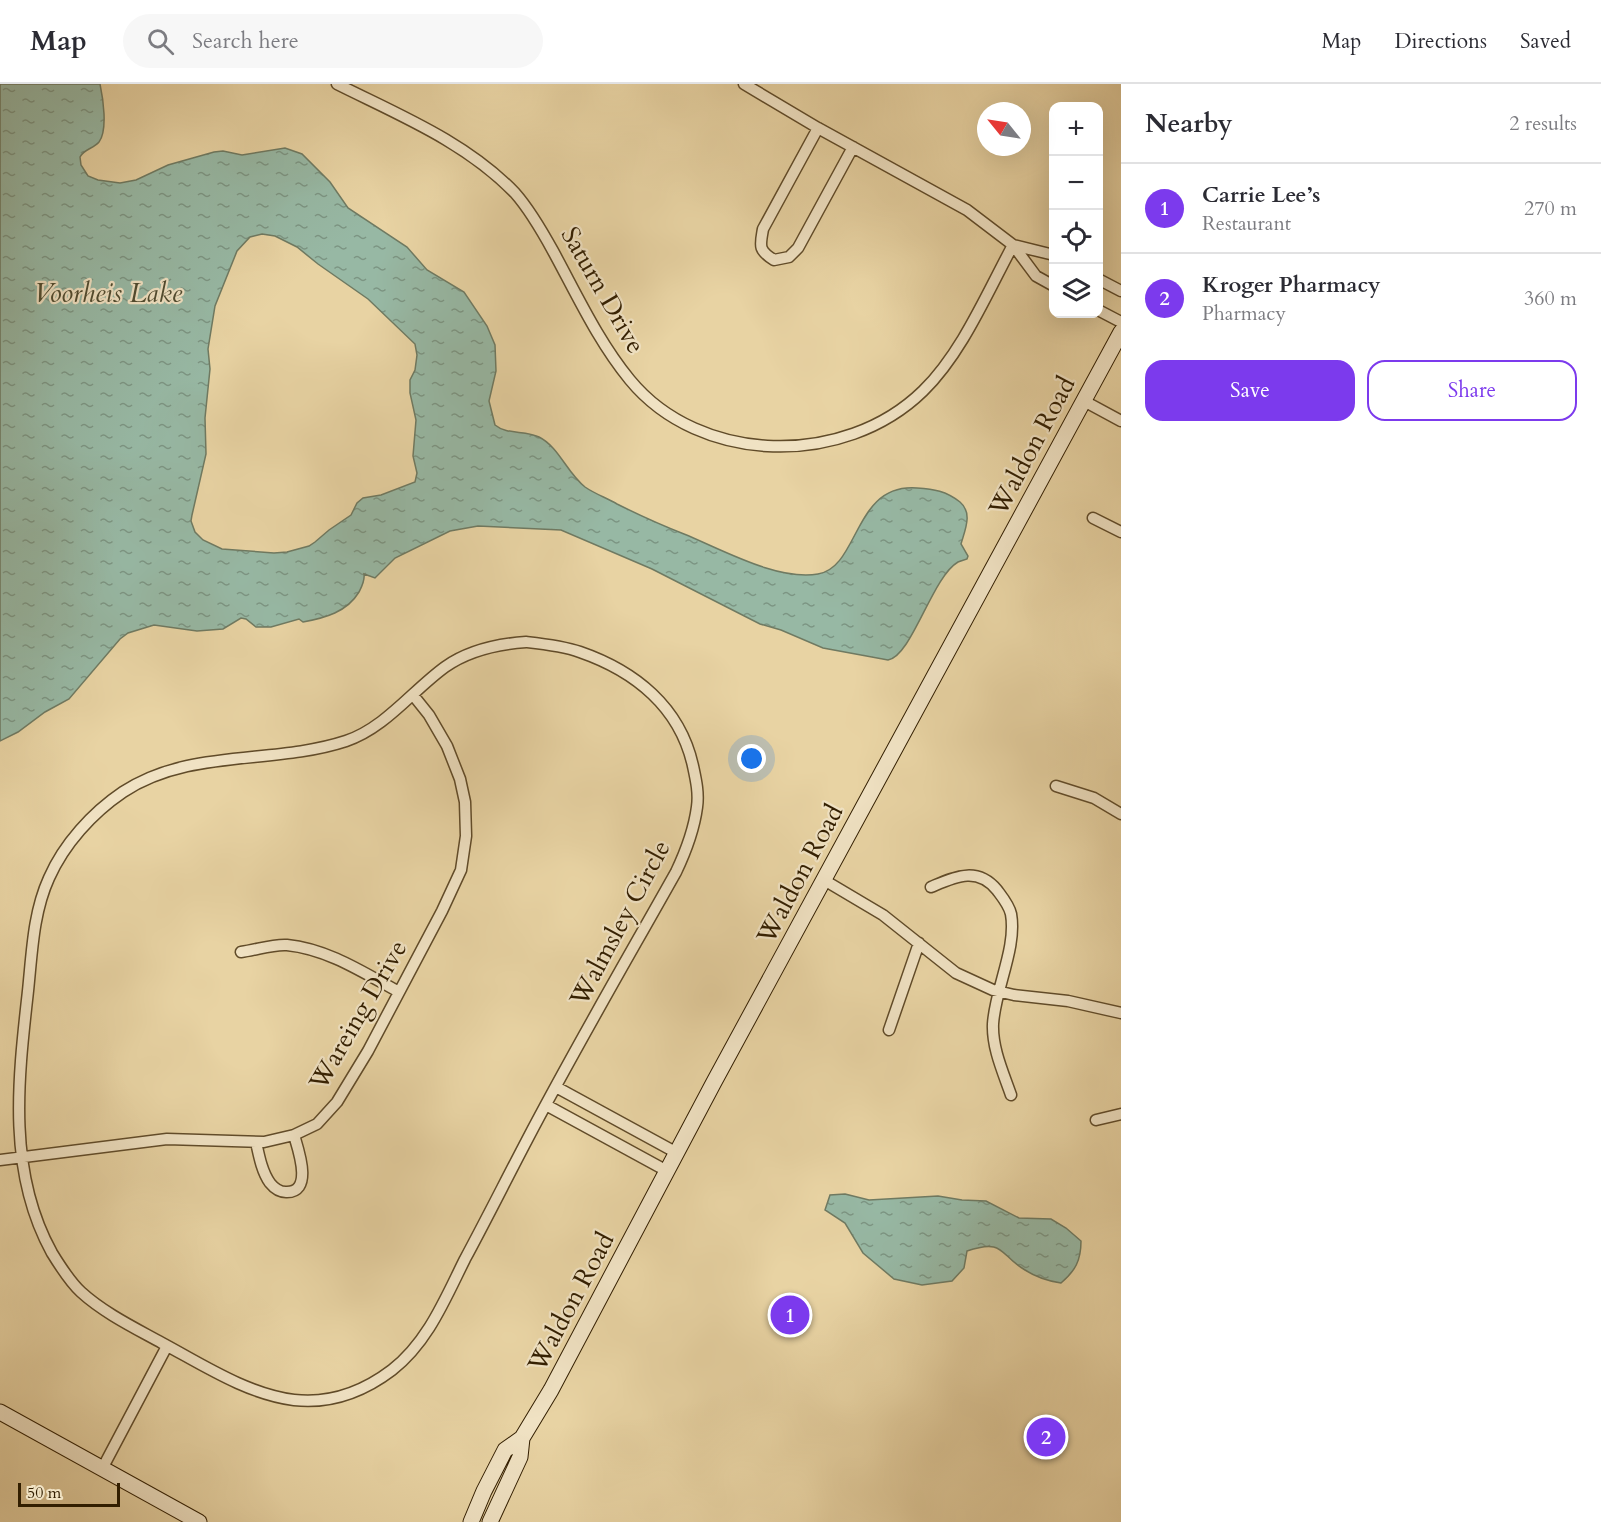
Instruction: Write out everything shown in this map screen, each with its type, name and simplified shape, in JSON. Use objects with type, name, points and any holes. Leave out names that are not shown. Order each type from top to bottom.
[{"type":"street","name":"Saturn Drive","points":[[337,84],[459,146],[488,168],[515,194],[539,226],[596,332],[614,359],[641,392],[671,416],[697,430],[742,444],[807,446],[859,432],[896,412],[922,392],[939,373],[962,338],[1013,245]]},
{"type":"street","points":[[744,84],[818,128],[967,210],[1013,245],[1036,276],[1049,284]]},
{"type":"street","points":[[818,128],[763,229],[760,245],[764,254],[774,260],[789,257],[798,248],[854,147]]},
{"type":"street","points":[[1013,245],[1049,254]]},
{"type":"street","points":[[1103,282],[1121,291]]},
{"type":"street","points":[[1103,313],[1121,322]]},
{"type":"street","name":"Waldon Road","points":[[471,1522],[505,1450],[522,1438],[556,1381],[1121,332]]},
{"type":"street","points":[[1084,401],[1121,421]]},
{"type":"street","points":[[1093,518],[1121,532]]},
{"type":"street","name":"Walmsley Circle","points":[[526,642],[558,646],[579,652],[609,664],[643,684],[662,702],[678,725],[690,752],[697,783],[697,806],[689,843],[676,872],[556,1087],[430,1327],[416,1349],[393,1370],[352,1394],[326,1400],[297,1400],[269,1395],[241,1384],[167,1346],[109,1311],[80,1290],[55,1258],[35,1219],[21,1158],[18,1111],[34,934],[42,895],[58,859],[89,820],[117,796],[136,784],[175,768],[212,761],[315,749],[350,740],[373,727],[413,695],[445,667],[459,658],[484,648],[526,642]]},
{"type":"street","name":"Wareing Drive","points":[[0,1160],[166,1139],[256,1143],[294,1135],[317,1124],[337,1102],[399,992],[461,870],[466,836],[465,802],[460,779],[447,746],[429,715],[413,695]]},
{"type":"street","points":[[1056,786],[1095,798],[1121,814]]},
{"type":"street","points":[[931,887],[970,874],[980,877],[994,887],[1006,901],[1011,915],[1010,941],[993,1024],[994,1043],[1011,1095]]},
{"type":"street","points":[[824,880],[883,915],[956,973],[999,992],[1068,1001],[1121,1013]]},
{"type":"street","points":[[890,1030],[919,943]]},
{"type":"street","points":[[242,952],[286,945],[311,949],[342,960],[399,992]]},
{"type":"street","points":[[556,1087],[677,1153]]},
{"type":"street","points":[[546,1106],[668,1171]]},
{"type":"street","points":[[1096,1120],[1121,1114]]},
{"type":"street","points":[[256,1143],[269,1182],[275,1188],[288,1193],[294,1191],[303,1177],[303,1167],[294,1135]]},
{"type":"street","points":[[102,1468],[167,1346]]},
{"type":"street","points":[[0,1412],[199,1522]]},
{"type":"street","name":"Waldon Road","points":[[490,1522],[520,1457],[522,1438]]},
{"type":"water","name":"Voorheis Lake","points":[[0,84],[100,84],[104,114],[102,137],[97,144],[80,157],[81,165],[88,176],[98,180],[120,183],[136,180],[168,165],[214,152],[223,151],[242,155],[285,148],[302,154],[330,182],[348,208],[407,247],[427,270],[464,292],[487,326],[495,345],[496,371],[489,401],[495,425],[546,441],[585,487],[658,523],[750,562],[785,573],[802,575],[818,574],[832,568],[842,557],[869,511],[880,498],[896,490],[917,488],[940,491],[960,502],[966,511],[967,522],[961,544],[968,556],[967,559],[958,562],[949,570],[939,583],[905,645],[897,655],[888,660],[823,648],[781,630],[760,624],[652,569],[561,530],[478,526],[450,531],[395,558],[375,578],[364,574],[359,592],[348,605],[335,613],[319,618],[303,622],[299,619],[271,627],[256,627],[241,618],[223,629],[197,631],[154,625],[128,633],[120,639],[69,699],[0,741]],"holes":[[[262,234],[275,236],[297,247],[368,299],[415,344],[417,355],[415,370],[410,380],[410,393],[416,420],[413,456],[417,473],[415,482],[381,495],[363,498],[357,503],[351,515],[309,546],[274,553],[222,549],[203,540],[195,532],[191,521],[206,454],[205,418],[210,369],[208,349],[215,306],[237,251],[250,237]]]},
{"type":"water","points":[[845,1194],[869,1200],[938,1196],[986,1201],[1019,1218],[1051,1219],[1081,1241],[1080,1254],[1073,1270],[1061,1283],[1033,1275],[1001,1250],[988,1246],[967,1251],[964,1268],[952,1281],[922,1285],[894,1279],[863,1253],[845,1223],[825,1210],[830,1195]]},
{"type":"place","name":"Carrie Lee’s","points":[[790,1315]]},
{"type":"place","name":"Kroger Pharmacy","points":[[1046,1437]]}]
